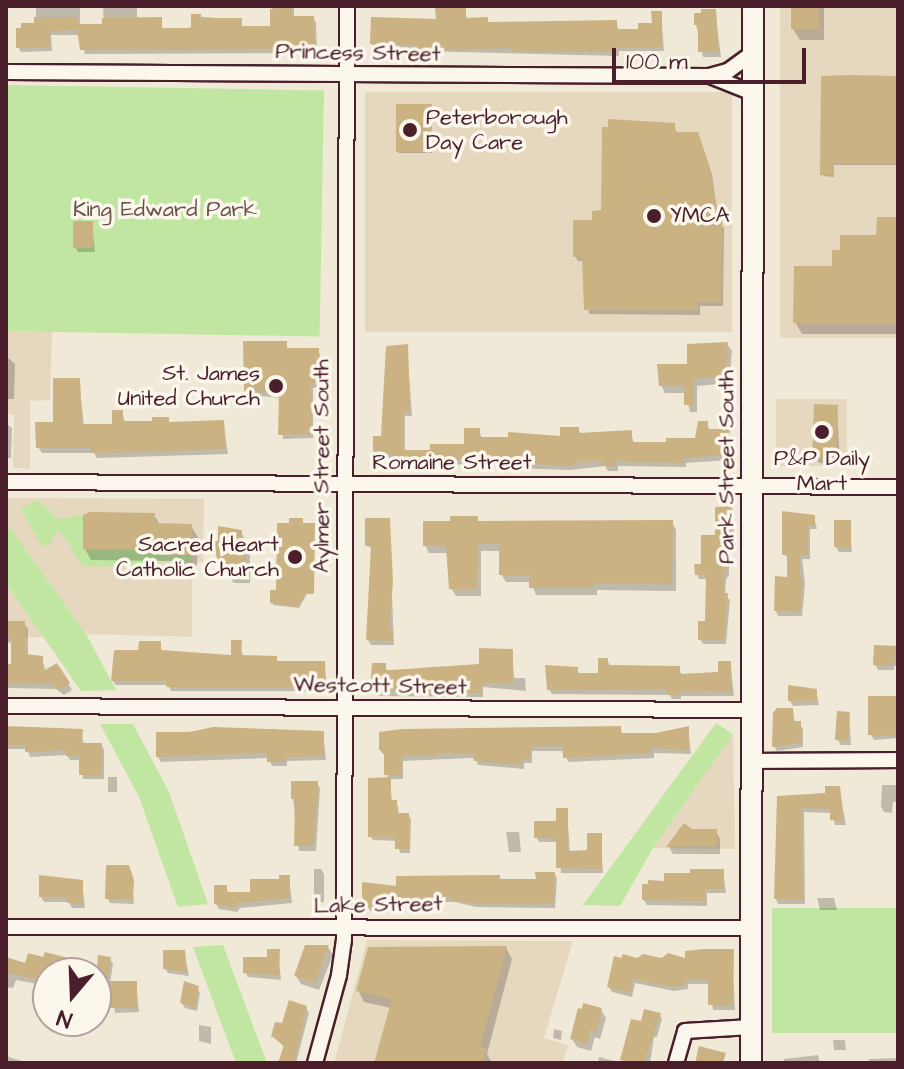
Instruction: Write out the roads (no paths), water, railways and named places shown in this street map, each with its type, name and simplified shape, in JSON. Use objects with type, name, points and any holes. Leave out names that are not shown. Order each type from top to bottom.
[{"type":"main road","name":"Park Street South","points":[[751,1063],[753,6]]},
{"type":"street","name":"Aylmer Street South","points":[[315,1063],[339,975],[345,925],[347,6]]},
{"type":"street","name":"Princess Street","points":[[6,72],[709,76],[728,71],[753,53]]},
{"type":"street","name":"Princess Street","points":[[709,76],[753,93]]},
{"type":"street","name":"Romaine Street","points":[[6,482],[898,487]]},
{"type":"street","name":"Westcott Street","points":[[6,706],[753,710]]},
{"type":"street","points":[[752,761],[898,760]]},
{"type":"street","name":"Lake Street","points":[[6,927],[345,925],[751,928]]},
{"type":"street","points":[[676,1063],[685,1031],[751,1027]]},
{"type":"place","name":"Peterborough Day Care","points":[[410,130]]},
{"type":"place","name":"YMCA","points":[[654,216]]},
{"type":"place","name":"St. James United Church","points":[[276,386]]},
{"type":"place","name":"P&P Daily Mart","points":[[822,432]]},
{"type":"place","name":"Sacred Heart Catholic Church","points":[[295,557]]},
{"type":"park label","name":"King Edward Park","points":[[165,210]]}]
